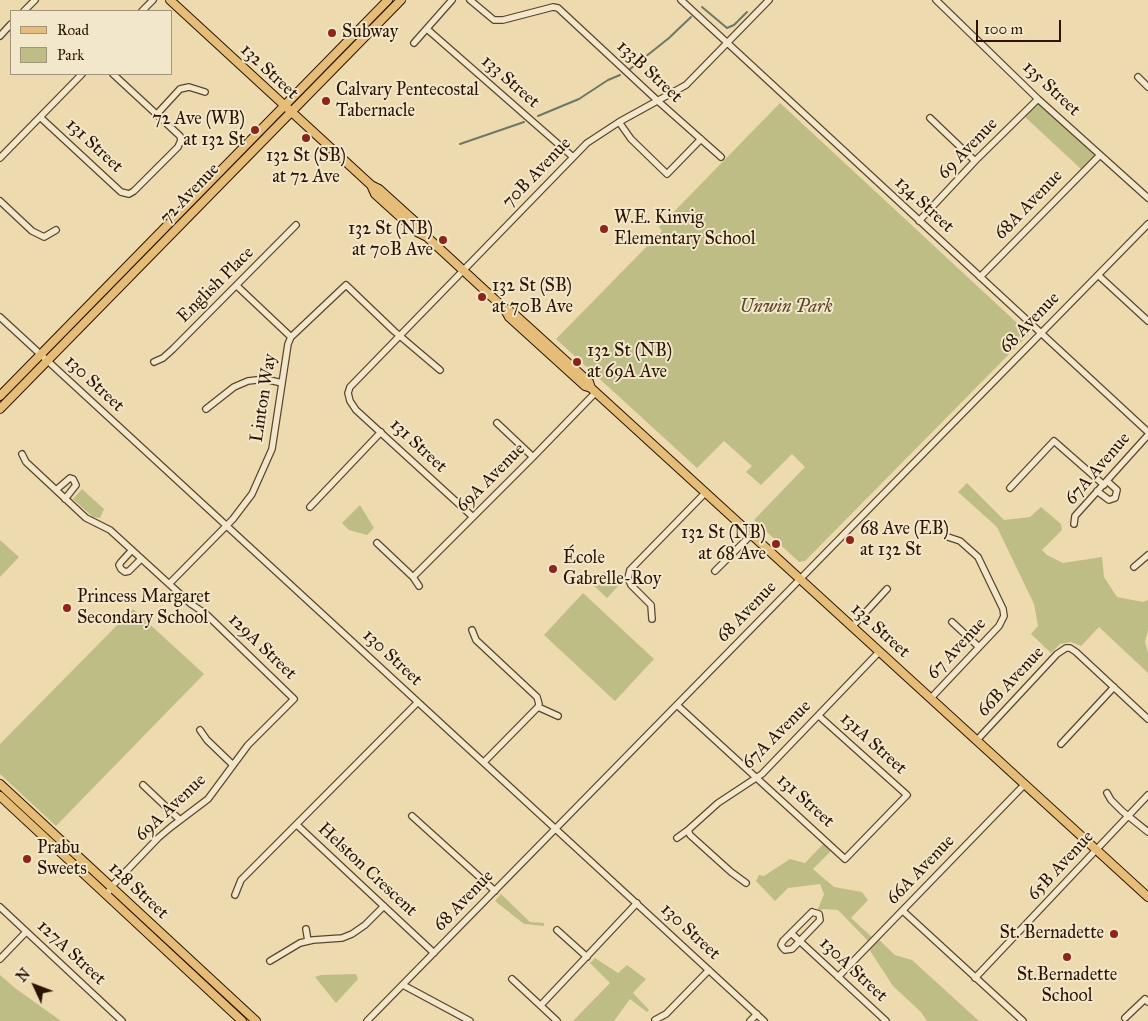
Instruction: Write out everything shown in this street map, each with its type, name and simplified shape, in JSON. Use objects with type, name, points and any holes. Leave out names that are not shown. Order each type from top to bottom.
[{"type":"main road","name":"132 Street","points":[[170,0],[371,185],[375,194],[418,232],[427,237],[504,308],[509,317],[585,386],[594,390],[1148,897]]},
{"type":"main road","name":"72 Avenue","points":[[0,396],[388,0]]},
{"type":"main road","name":"72 Avenue","points":[[0,409],[401,0]]},
{"type":"main road","name":"128 Street","points":[[0,784],[256,1021]]},
{"type":"main road","name":"128 Street","points":[[0,796],[242,1021]]},
{"type":"main road","points":[[53,845],[58,844],[73,857],[84,862]]},
{"type":"street","points":[[25,10],[35,0]]},
{"type":"street","points":[[143,10],[153,0]]},
{"type":"street","points":[[414,43],[452,0]]},
{"type":"street","name":"133B Street","points":[[470,0],[494,20],[503,20],[553,7],[558,8],[658,102],[721,157]]},
{"type":"street","name":"134 Street","points":[[681,0],[1148,433]]},
{"type":"street","name":"70B Avenue","points":[[348,393],[354,383],[586,143],[689,83],[769,0]]},
{"type":"street","name":"135 Street","points":[[936,0],[1038,99],[1148,198]]},
{"type":"street","points":[[0,36],[10,25]]},
{"type":"street","name":"133 Street","points":[[427,29],[573,157]]},
{"type":"street","points":[[0,158],[81,75]]},
{"type":"street","points":[[114,75],[157,114],[180,89],[189,87],[206,92]]},
{"type":"street","points":[[1138,77],[1148,87]]},
{"type":"street","name":"69 Avenue","points":[[919,221],[1038,99]]},
{"type":"street","name":"131 Street","points":[[40,117],[121,192],[129,194],[134,192],[178,147],[181,140],[180,136],[157,114]]},
{"type":"street","points":[[930,118],[976,161]]},
{"type":"street","points":[[620,122],[631,139],[667,174],[700,139]]},
{"type":"street","name":"68A Avenue","points":[[980,277],[1100,155]]},
{"type":"street","points":[[0,201],[32,231],[44,237],[56,230]]},
{"type":"street","name":"68 Avenue","points":[[367,1021],[1148,224]]},
{"type":"street","name":"English Place","points":[[154,362],[163,358],[296,225]]},
{"type":"street","points":[[1098,275],[1148,321]]},
{"type":"street","name":"Linton Way","points":[[226,526],[252,494],[272,449],[288,344],[291,337],[346,285],[400,335]]},
{"type":"street","points":[[237,286],[291,337]]},
{"type":"street","name":"130 Street","points":[[0,317],[764,1021]]},
{"type":"street","points":[[400,335],[440,370]]},
{"type":"street","points":[[206,409],[234,387],[248,381],[265,379],[282,383]]},
{"type":"street","name":"69A Avenue","points":[[413,577],[533,457],[594,390]]},
{"type":"street","name":"131 Street","points":[[348,393],[350,401],[356,410],[472,517]]},
{"type":"street","points":[[497,423],[533,457]]},
{"type":"street","points":[[310,507],[381,432]]},
{"type":"street","name":"67A Avenue","points":[[1074,524],[1074,516],[1148,433]]},
{"type":"street","points":[[1010,488],[1054,441],[1105,483],[1117,490],[1116,498],[1109,500],[1097,491]]},
{"type":"street","name":"129A Street","points":[[22,454],[26,462],[86,518],[110,530],[191,604],[206,614],[294,699]]},
{"type":"street","points":[[56,490],[70,478],[73,479],[76,485],[65,499]]},
{"type":"street","points":[[652,619],[650,604],[631,585],[628,578],[630,570],[706,492]]},
{"type":"street","points":[[169,584],[226,526]]},
{"type":"street","points":[[715,571],[752,534]]},
{"type":"street","name":"67 Avenue","points":[[931,698],[1004,619],[1003,609],[978,558],[960,541],[948,537]]},
{"type":"street","points":[[377,543],[413,577],[419,586]]},
{"type":"street","points":[[132,550],[119,565],[121,569],[125,572],[129,571],[141,559]]},
{"type":"street","points":[[1134,567],[1148,555]]},
{"type":"street","points":[[852,626],[887,589]]},
{"type":"street","points":[[952,622],[979,647]]},
{"type":"street","points":[[472,630],[476,640],[537,698],[539,704],[484,762]]},
{"type":"street","name":"66B Avenue","points":[[977,740],[1063,649],[1070,648],[1076,652],[1114,687]]},
{"type":"street","name":"67A Avenue","points":[[677,838],[689,833],[718,803],[757,778],[879,652]]},
{"type":"street","points":[[1061,744],[1114,687],[1148,719]]},
{"type":"street","name":"69A Avenue","points":[[107,896],[112,887],[158,838],[208,799],[248,745],[294,699]]},
{"type":"street","name":"Helston Crescent","points":[[418,702],[297,825],[434,953]]},
{"type":"street","name":"131 Street","points":[[678,705],[846,859]]},
{"type":"street","points":[[538,707],[558,716]]},
{"type":"street","name":"131A Street","points":[[819,716],[907,795],[846,859]]},
{"type":"street","points":[[200,730],[207,740],[233,765]]},
{"type":"street","name":"66A Avenue","points":[[838,977],[1025,784]]},
{"type":"street","points":[[144,785],[180,820]]},
{"type":"street","points":[[1107,793],[1111,800],[1148,832]]},
{"type":"street","name":"65B Avenue","points":[[975,978],[1148,795]]},
{"type":"street","points":[[412,816],[494,891]]},
{"type":"street","points":[[235,895],[241,880],[297,825]]},
{"type":"street","points":[[689,833],[731,872],[746,883]]},
{"type":"street","points":[[541,1005],[637,903]]},
{"type":"street","points":[[270,961],[300,943],[342,938],[352,934],[365,925],[384,906]]},
{"type":"street","name":"127A Street","points":[[0,907],[122,1021]]},
{"type":"street","points":[[903,911],[1023,1021]]},
{"type":"street","name":"130A Street","points":[[812,912],[819,914],[820,920],[792,949],[785,950],[783,948],[783,941],[791,933],[812,912]]},
{"type":"street","points":[[306,929],[308,941]]},
{"type":"street","points":[[557,930],[587,957]]},
{"type":"street","points":[[0,959],[26,932]]},
{"type":"street","name":"130A Street","points":[[791,933],[886,1021]]},
{"type":"street","points":[[655,1020],[666,1014],[709,970]]},
{"type":"street","points":[[512,979],[558,1021]]},
{"type":"street","points":[[403,984],[470,1021]]},
{"type":"street","points":[[1126,1018],[1144,999],[1148,1002]]},
{"type":"street","points":[[750,1021],[756,1014]]},
{"type":"green space","points":[[1038,101],[1097,155],[1082,170],[1024,116]]},
{"type":"green space","name":"Unwin Park","points":[[780,103],[1029,334],[805,561],[799,562],[754,520],[805,467],[792,454],[761,485],[746,472],[752,466],[724,441],[697,468],[556,339],[662,231],[659,227]]},
{"type":"green space","points":[[967,483],[1004,520],[1030,517],[1041,507],[1061,524],[1062,530],[1042,550],[1047,555],[1063,563],[1102,557],[1104,577],[1117,597],[1143,602],[1148,600],[1148,630],[1145,642],[1148,653],[1148,673],[1099,627],[1081,646],[1071,642],[1060,644],[1051,653],[1031,634],[1038,626],[1034,604],[997,527],[958,492]]},
{"type":"green space","points":[[82,489],[104,509],[100,518],[93,517],[73,499]]},
{"type":"green space","points":[[360,505],[374,528],[367,535],[349,530],[342,523]]},
{"type":"green space","points":[[0,540],[19,557],[0,577]]},
{"type":"green space","points":[[605,571],[620,584],[607,598],[593,585]]},
{"type":"green space","points":[[583,593],[654,659],[615,701],[544,635]]},
{"type":"green space","points":[[133,609],[204,674],[56,826],[0,774],[0,744]]},
{"type":"green space","points":[[826,841],[834,848],[813,869],[834,887],[862,892],[868,900],[851,918],[874,939],[876,937],[895,955],[912,960],[979,1021],[927,1021],[921,1012],[893,986],[867,946],[870,943],[838,910],[823,909],[819,911],[818,909],[824,894],[820,884],[788,888],[775,901],[756,881],[759,875],[764,876],[790,859],[805,863]]},
{"type":"green space","points":[[501,894],[530,922],[544,923],[544,926],[524,924],[495,901]]},
{"type":"green space","points":[[595,958],[618,973],[627,965],[646,979],[633,993],[649,1010],[647,1012],[630,999],[614,1021],[573,1021],[610,983],[590,963]]},
{"type":"green space","points":[[356,974],[358,979],[336,1003],[315,977],[321,975]]},
{"type":"green space","points":[[0,975],[15,988],[61,1021],[0,1021]]},
{"type":"waterway","points":[[702,7],[727,28],[734,25],[747,12]]},
{"type":"waterway","points":[[630,69],[669,38],[691,17]]},
{"type":"waterway","points":[[538,116],[579,99],[608,80],[620,75]]},
{"type":"waterway","points":[[460,144],[524,122]]},
{"type":"place","name":"Subway","points":[[332,33]]},
{"type":"place","name":"Calvary Pentecostal Tabernacle","points":[[326,101]]},
{"type":"place","name":"72 Ave (WB) at 132 St","points":[[255,130]]},
{"type":"place","name":"132 St (SB) at 72 Ave","points":[[306,138]]},
{"type":"place","name":"W.E. Kinvig Elementary School","points":[[604,229]]},
{"type":"place","name":"132 St (NB) at 70B Ave","points":[[443,240]]},
{"type":"place","name":"132 St (SB) at 70B Ave","points":[[482,297]]},
{"type":"place","name":"132 St (NB) at 69A Ave","points":[[577,362]]},
{"type":"place","name":"68 Ave (EB) at 132 St","points":[[850,540]]},
{"type":"place","name":"132 St (NB) at 68 Ave","points":[[776,544]]},
{"type":"place","name":"École Gabrelle-Roy","points":[[553,569]]},
{"type":"place","name":"Princess Margaret Secondary School","points":[[67,608]]},
{"type":"place","name":"Prabu Sweets","points":[[27,859]]},
{"type":"place","name":"St. Bernadette","points":[[1114,934]]},
{"type":"place","name":"St.Bernadette School","points":[[1067,957]]}]
